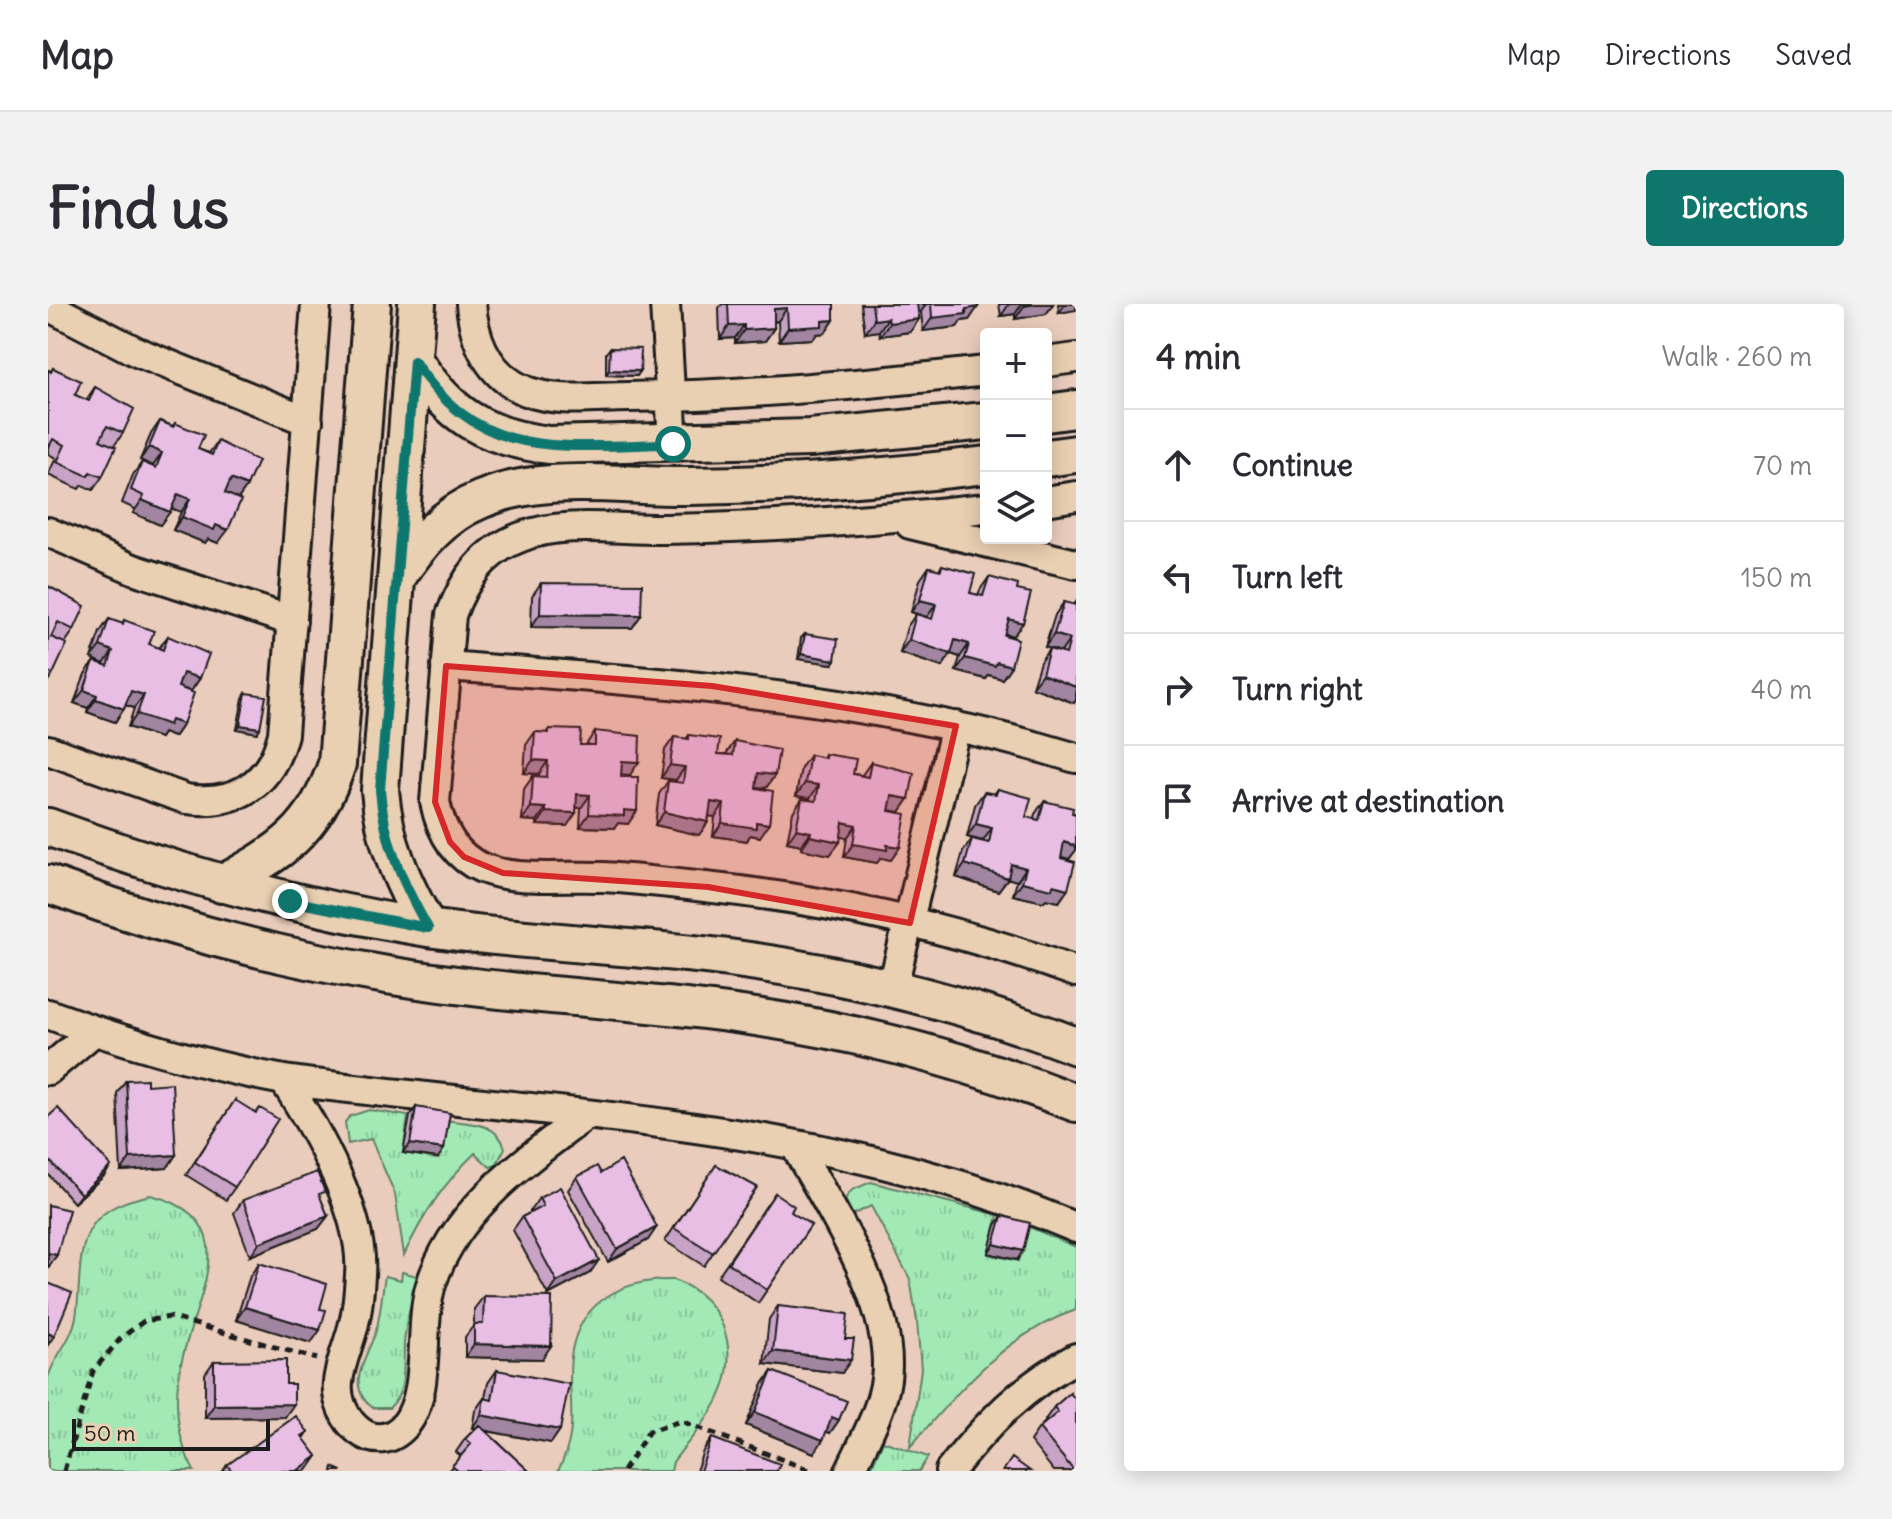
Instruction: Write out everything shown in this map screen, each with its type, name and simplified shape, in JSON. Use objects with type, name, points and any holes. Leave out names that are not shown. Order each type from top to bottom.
[{"type":"street","points":[[48,750],[186,799],[208,802],[230,799],[250,789],[267,774],[278,755],[283,734],[316,304]]},
{"type":"street","points":[[222,884],[273,856],[299,833],[320,807],[337,764],[372,304]]},
{"type":"street","points":[[417,304],[380,790],[382,815],[395,866],[428,928]]},
{"type":"street","points":[[471,304],[473,329],[483,355],[501,376],[525,390],[551,398],[671,396],[829,387],[980,372]]},
{"type":"street","points":[[665,304],[673,444]]},
{"type":"street","points":[[61,308],[211,384],[308,421]]},
{"type":"street","points":[[1052,361],[1076,358]]},
{"type":"street","points":[[414,361],[432,389],[456,413],[484,430],[516,441],[549,445],[810,438],[980,422]]},
{"type":"street","points":[[1052,412],[1076,409]]},
{"type":"street","points":[[1052,457],[1076,454]]},
{"type":"street","points":[[397,577],[418,546],[445,520],[478,501],[513,488],[551,483],[690,486],[823,480],[980,466]]},
{"type":"street","points":[[1052,500],[1076,496]]},
{"type":"street","points":[[980,509],[889,519],[693,528],[549,529],[522,536],[497,548],[476,567],[461,589],[451,615],[435,802],[439,823],[464,857],[483,868],[503,873],[606,877],[708,887],[809,902],[910,923],[1076,972]]},
{"type":"street","points":[[889,519],[1076,564]]},
{"type":"street","points":[[48,532],[133,569],[292,621]]},
{"type":"street","points":[[446,666],[712,686],[794,696],[956,726],[1076,758]]},
{"type":"street","points":[[892,990],[956,726]]},
{"type":"street","points":[[48,827],[222,884],[318,907],[428,928],[735,959],[892,990],[1076,1046]]},
{"type":"street","points":[[48,884],[187,930],[287,955],[387,975],[742,1015],[840,1033],[937,1056],[1076,1103]]},
{"type":"street","points":[[589,999],[598,946]]},
{"type":"street","points":[[48,1014],[94,1031],[237,1071],[284,1080],[729,1130],[920,1174],[1076,1228]]},
{"type":"street","points":[[48,1070],[94,1031]]},
{"type":"street","points":[[284,1080],[305,1112],[353,1222],[361,1271],[354,1322],[338,1381],[339,1406],[346,1421],[360,1432],[376,1437],[393,1435],[405,1425],[416,1405],[430,1288],[451,1241],[496,1188],[586,1115]]},
{"type":"street","points":[[795,1145],[872,1290],[882,1325],[886,1379],[869,1430],[850,1471]]},
{"type":"street","points":[[950,1471],[985,1425],[1025,1390],[1076,1358]]},
{"type":"path","points":[[64,1471],[93,1371],[121,1338],[144,1321],[170,1317],[342,1366]]},
{"type":"path","points":[[623,1471],[649,1431],[681,1421],[812,1471]]},
{"type":"highlighted area","points":[[446,666],[712,686],[956,726],[910,923],[708,887],[503,873],[464,857],[450,842],[435,802]]},
{"type":"green space","points":[[369,1110],[408,1116],[403,1153],[438,1159],[445,1120],[489,1128],[501,1139],[505,1148],[496,1165],[490,1167],[475,1153],[453,1176],[404,1255],[395,1194],[371,1139],[348,1144],[345,1122],[350,1116]]},
{"type":"green space","points":[[871,1182],[998,1215],[988,1254],[1018,1261],[1027,1226],[1076,1247],[1076,1310],[1050,1321],[1005,1349],[965,1386],[910,1447],[921,1369],[910,1279],[871,1206],[852,1215],[845,1199],[852,1190]]},
{"type":"green space","points":[[151,1195],[182,1208],[201,1225],[208,1246],[202,1295],[185,1349],[178,1387],[177,1412],[181,1436],[194,1471],[48,1471],[48,1378],[74,1325],[81,1258],[87,1236],[98,1219],[111,1209]]},
{"type":"green space","points":[[402,1272],[417,1276],[405,1334],[402,1383],[396,1401],[389,1408],[373,1408],[360,1389],[361,1369],[377,1327],[385,1276],[401,1280]]},
{"type":"green space","points":[[673,1280],[707,1301],[718,1315],[725,1332],[728,1369],[714,1407],[673,1462],[671,1471],[558,1471],[570,1438],[572,1350],[585,1317],[596,1305],[623,1288],[639,1283]]},
{"type":"green space","points":[[883,1441],[928,1457],[919,1471],[870,1471]]},
{"type":"building","points":[[728,304],[834,304],[834,320],[822,321],[822,326],[788,328],[787,308],[774,309],[774,328],[744,330],[744,325],[729,326]]},
{"type":"building","points":[[872,304],[917,304],[919,319],[889,323],[888,318],[874,320]]},
{"type":"building","points":[[931,304],[978,304],[978,307],[966,309],[966,314],[932,318]]},
{"type":"building","points":[[610,348],[641,349],[640,371],[609,370]]},
{"type":"building","points":[[53,368],[81,381],[75,395],[89,401],[95,387],[134,409],[123,433],[107,426],[100,440],[116,447],[102,477],[90,472],[88,476],[57,462],[65,445],[53,439],[48,449],[48,370],[51,372]]},
{"type":"building","points":[[160,421],[174,427],[175,423],[204,435],[198,449],[212,455],[218,441],[258,461],[247,486],[231,479],[225,493],[241,500],[228,530],[216,525],[214,530],[182,517],[190,499],[178,494],[170,512],[142,500],[144,496],[131,490],[142,462],[156,468],[162,453],[149,447]]},
{"type":"building","points":[[942,565],[975,574],[970,593],[983,596],[989,577],[1018,585],[1017,590],[1031,593],[1023,623],[1009,619],[1004,635],[1018,639],[1011,666],[997,662],[995,666],[965,658],[969,644],[955,640],[951,654],[909,640],[916,614],[932,619],[936,604],[920,600],[929,567],[941,570]]},
{"type":"building","points":[[541,583],[642,584],[641,615],[540,614]]},
{"type":"building","points":[[48,586],[85,606],[74,630],[58,622],[51,637],[67,644],[53,674],[48,672]]},
{"type":"building","points":[[1064,602],[1076,605],[1076,687],[1042,674],[1049,649],[1066,654],[1070,639],[1054,634]]},
{"type":"building","points":[[109,619],[123,624],[124,620],[154,631],[149,644],[163,650],[168,636],[209,654],[200,678],[183,673],[178,687],[194,693],[183,724],[171,720],[169,725],[137,714],[144,695],[131,691],[124,709],[96,699],[97,695],[84,690],[94,661],[108,666],[113,651],[100,646]]},
{"type":"building","points":[[805,634],[838,639],[835,660],[801,654]]},
{"type":"building","points":[[246,693],[266,696],[260,728],[240,725]]},
{"type":"building","points":[[549,729],[581,730],[580,745],[595,745],[595,731],[640,736],[639,762],[622,761],[621,777],[638,777],[637,811],[624,810],[624,816],[589,814],[590,795],[577,794],[576,813],[546,812],[546,808],[531,807],[533,776],[547,777],[548,761],[533,760],[535,732],[549,733]]},
{"type":"building","points":[[689,735],[720,739],[718,754],[733,755],[735,741],[779,750],[775,775],[758,773],[756,788],[773,791],[769,824],[756,822],[756,828],[722,823],[724,804],[711,802],[708,822],[664,812],[668,781],[683,783],[685,767],[670,765],[674,737],[689,739]]},
{"type":"building","points":[[825,754],[856,759],[853,774],[868,777],[871,762],[914,773],[909,799],[892,796],[889,811],[906,814],[900,847],[887,845],[887,850],[853,844],[856,825],[843,822],[840,842],[810,836],[811,832],[796,829],[802,799],[816,801],[819,785],[805,783],[810,755],[825,758]]},
{"type":"building","points":[[998,789],[1031,798],[1026,817],[1039,820],[1044,801],[1073,808],[1072,813],[1076,814],[1076,846],[1064,842],[1061,858],[1075,862],[1068,889],[1053,885],[1052,889],[1022,882],[1026,868],[1011,864],[1008,878],[965,864],[972,839],[989,843],[992,828],[976,824],[984,792],[996,794]]},
{"type":"building","points":[[147,1079],[147,1085],[172,1083],[176,1155],[130,1158],[126,1080]]},
{"type":"building","points":[[235,1100],[256,1113],[260,1108],[278,1119],[235,1187],[195,1162]]},
{"type":"building","points":[[416,1107],[450,1113],[444,1149],[410,1144]]},
{"type":"building","points":[[58,1108],[111,1166],[81,1194],[48,1159],[48,1117]]},
{"type":"building","points":[[621,1161],[657,1227],[617,1249],[577,1177],[597,1166],[601,1173]]},
{"type":"building","points":[[716,1165],[757,1187],[713,1253],[674,1228]]},
{"type":"building","points":[[317,1172],[325,1192],[319,1194],[328,1216],[259,1243],[243,1200]]},
{"type":"building","points":[[560,1187],[599,1260],[557,1282],[522,1217],[543,1206],[539,1198]]},
{"type":"building","points":[[775,1193],[794,1206],[791,1212],[811,1225],[767,1290],[728,1263]]},
{"type":"building","points":[[48,1205],[69,1210],[57,1255],[48,1253]]},
{"type":"building","points":[[1002,1216],[1030,1223],[1023,1251],[994,1244]]},
{"type":"building","points":[[259,1263],[327,1284],[320,1309],[326,1310],[320,1330],[245,1307]]},
{"type":"building","points":[[48,1283],[72,1293],[54,1336],[48,1333]]},
{"type":"building","points":[[484,1296],[552,1297],[551,1346],[474,1344],[474,1324],[483,1324]]},
{"type":"building","points":[[778,1306],[848,1314],[845,1339],[854,1339],[851,1360],[773,1351]]},
{"type":"building","points":[[286,1360],[286,1384],[294,1384],[294,1404],[214,1405],[214,1361]]},
{"type":"building","points":[[497,1370],[569,1384],[560,1430],[481,1415],[484,1398],[492,1400]]},
{"type":"building","points":[[772,1371],[847,1401],[839,1420],[832,1417],[823,1440],[755,1412]]},
{"type":"building","points":[[1070,1393],[1076,1400],[1076,1471],[1039,1428],[1058,1412],[1054,1407]]},
{"type":"building","points":[[296,1416],[308,1432],[302,1436],[317,1456],[297,1471],[232,1471],[227,1465]]},
{"type":"building","points":[[479,1425],[529,1471],[458,1471],[452,1466],[471,1444],[465,1439]]},
{"type":"building","points":[[712,1438],[780,1464],[777,1471],[700,1471]]},
{"type":"building","points":[[1012,1458],[1030,1471],[1003,1471]]},
{"type":"route","points":[[290,901],[428,928],[395,866],[387,841],[380,790],[414,361],[432,389],[456,413],[484,430],[516,441],[549,445],[673,444]]}]
